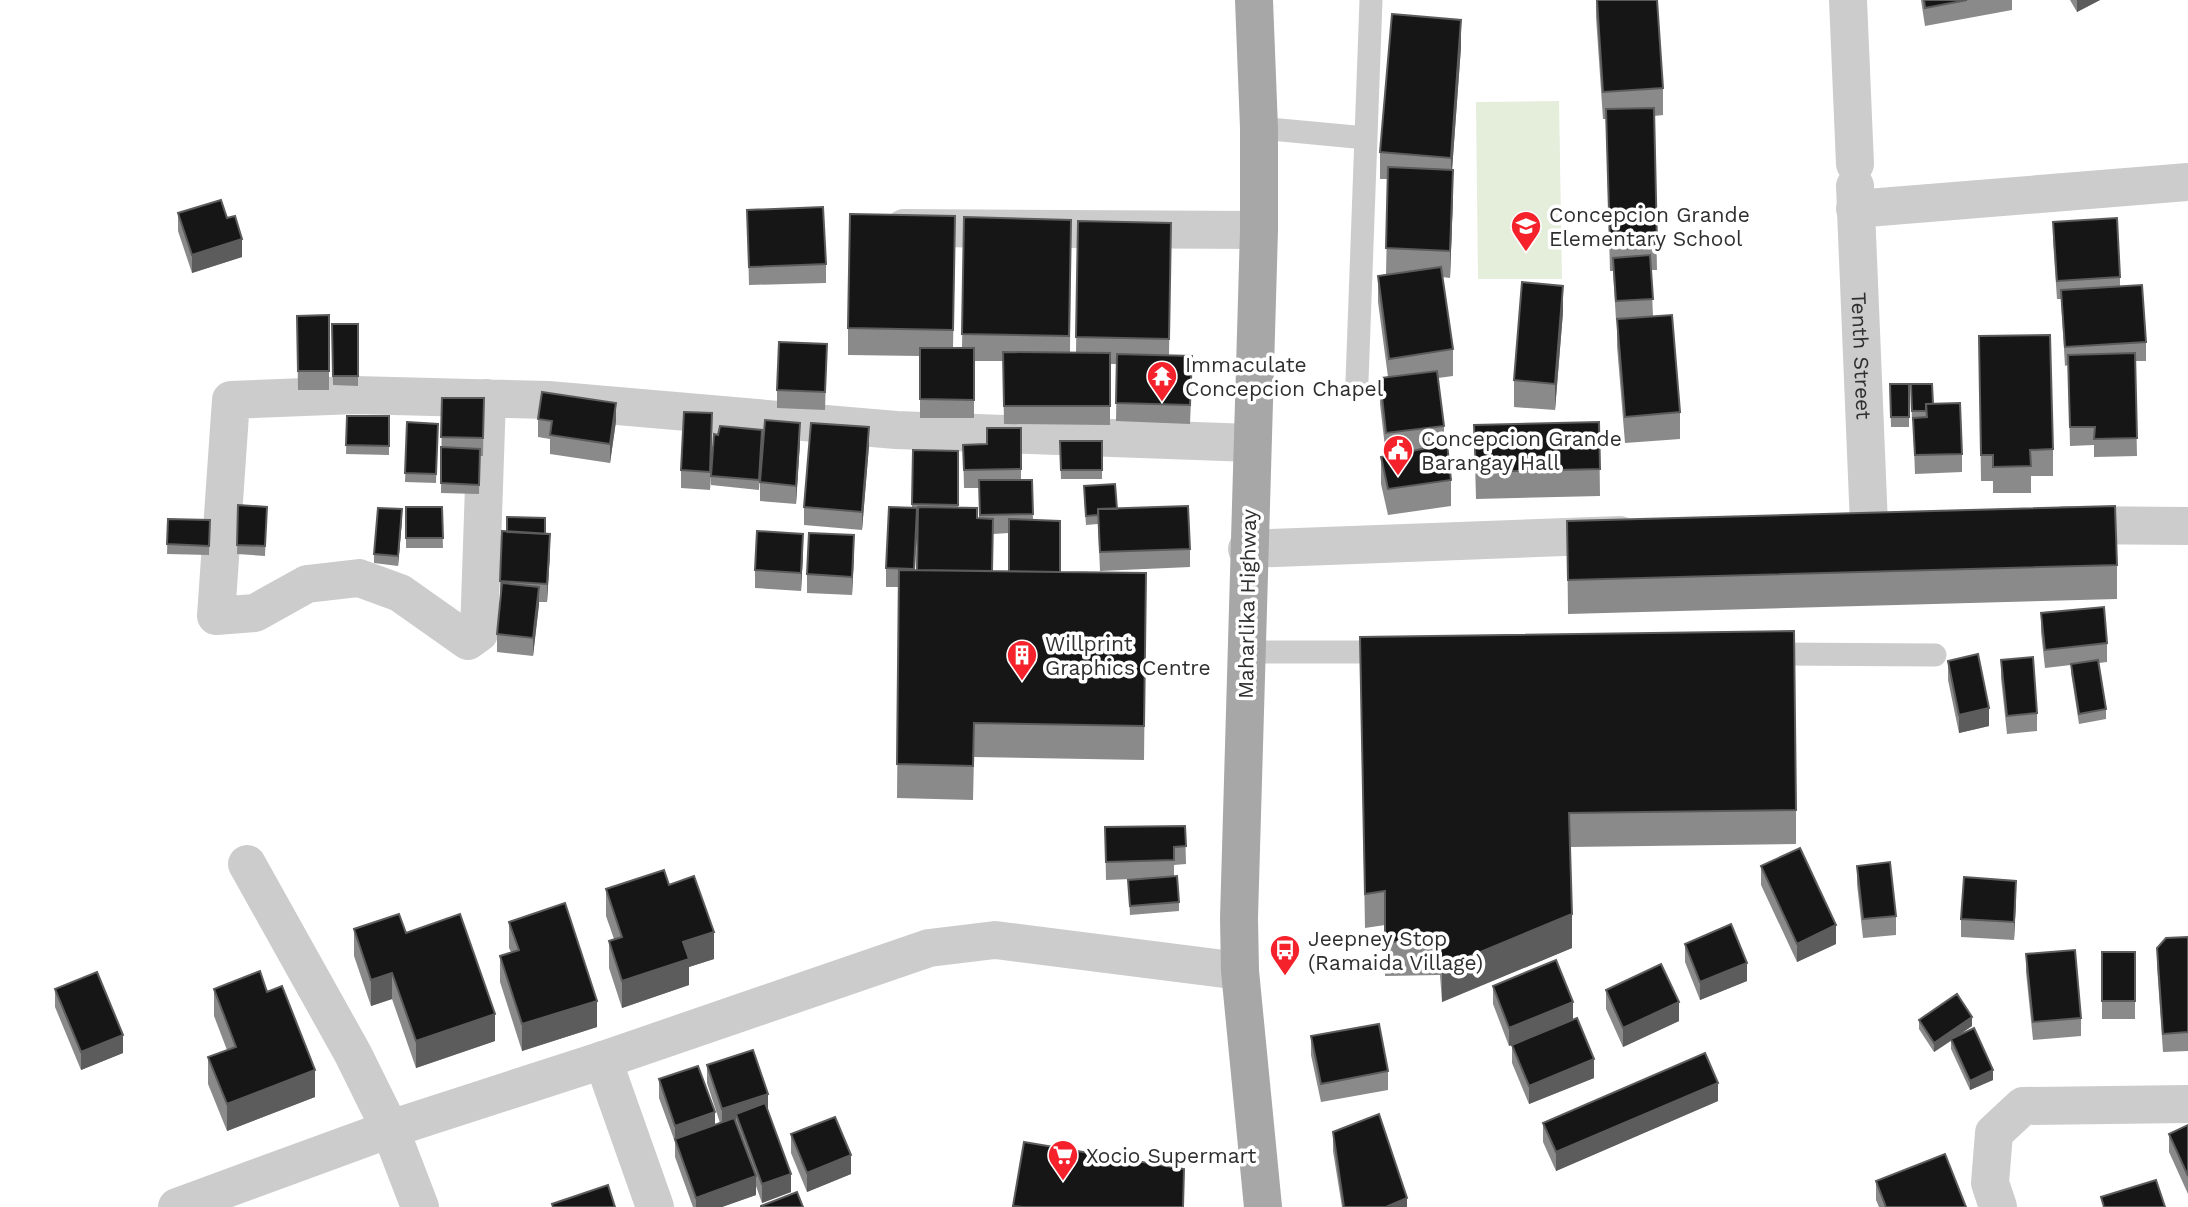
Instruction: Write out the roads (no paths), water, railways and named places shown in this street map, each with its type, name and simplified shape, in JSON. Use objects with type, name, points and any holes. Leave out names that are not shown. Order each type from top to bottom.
[{"type":"main road","name":"Maharlika Highway","points":[[1254,0],[1259,128],[1259,230],[1247,549],[1247,652],[1239,918],[1240,971],[1264,1207]]},
{"type":"street","name":"Tenth Street","points":[[1849,0],[1869,525]]},
{"type":"street","points":[[1855,186],[2188,182]]},
{"type":"street","points":[[863,228],[1259,230]]},
{"type":"street","points":[[487,398],[479,633],[468,641],[400,593],[359,578],[307,584],[255,613],[216,616],[231,400],[355,395],[487,398],[548,400],[896,430],[1251,443]]},
{"type":"street","points":[[1827,527],[1910,525]]},
{"type":"street","points":[[2035,525],[2188,526]]},
{"type":"street","points":[[1247,549],[1662,533]]},
{"type":"street","points":[[247,864],[354,1054],[390,1129],[420,1207]]},
{"type":"street","points":[[177,1207],[390,1129],[603,1060],[929,948],[995,940],[1240,971]]},
{"type":"street","points":[[603,1060],[655,1207]]},
{"type":"street","points":[[1998,1207],[1990,1183],[1994,1133],[2023,1106],[2188,1104]]},
{"type":"lane","points":[[1357,381],[1371,0]]},
{"type":"lane","points":[[1259,128],[1366,138]]},
{"type":"lane","points":[[1247,652],[1412,652]]},
{"type":"lane","points":[[1742,654],[1935,655]]},
{"type":"place","name":"Concepcion Grande Elementary School","points":[[1526,253]]},
{"type":"place","name":"Immaculate Concepcion Chapel","points":[[1162,403]]},
{"type":"place","name":"Concepcion Grande Barangay Hall","points":[[1398,477]]},
{"type":"place","name":"Willprint Graphics Centre","points":[[1022,682]]},
{"type":"place","name":"Jeepney Stop (Ramaida Village)","points":[[1285,977]]},
{"type":"place","name":"Xocio Supermart","points":[[1063,1182]]}]
